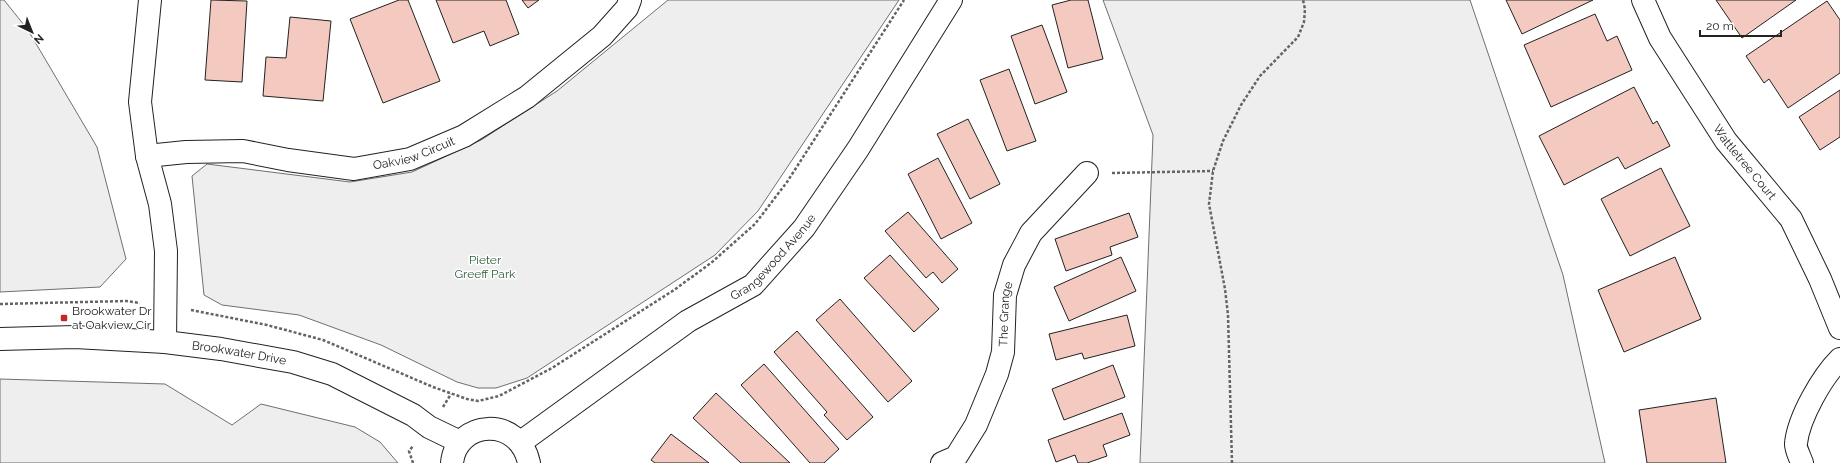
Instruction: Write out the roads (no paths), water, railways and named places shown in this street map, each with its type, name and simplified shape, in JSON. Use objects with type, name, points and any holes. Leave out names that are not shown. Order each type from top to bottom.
[{"type":"street","points":[[150,0],[140,102],[148,156],[160,204],[166,251],[165,342]]},
{"type":"street","name":"Oakview Circuit","points":[[148,156],[186,152],[242,151],[288,160],[354,169],[410,159],[464,136],[527,97],[602,36],[627,8],[630,0]]},
{"type":"street","name":"Grangewood Avenue","points":[[520,442],[688,321],[753,284],[804,228],[858,149],[951,0]]},
{"type":"street","name":"Wattletree Court","points":[[1643,0],[1660,38],[1726,141],[1791,219],[1820,279],[1840,328]]},
{"type":"street","name":"The Grange","points":[[956,461],[976,425],[997,374],[1003,352],[1005,295],[1014,265],[1031,233],[1087,173]]},
{"type":"street","name":"Brookwater Drive","points":[[0,339],[75,337],[165,342],[221,349],[293,362],[332,374],[413,415],[429,427],[460,442]]},
{"type":"street","points":[[1802,463],[1795,444],[1805,411],[1831,369],[1840,359]]},
{"type":"street","points":[[452,463],[460,442],[477,431],[488,429],[506,432],[520,442],[527,454],[529,463]]},
{"type":"place","name":"Brookwater Dr at Oakview Cir","points":[[64,318]]},
{"type":"park label","name":"Pieter Greeff Park","points":[[485,267]]}]
